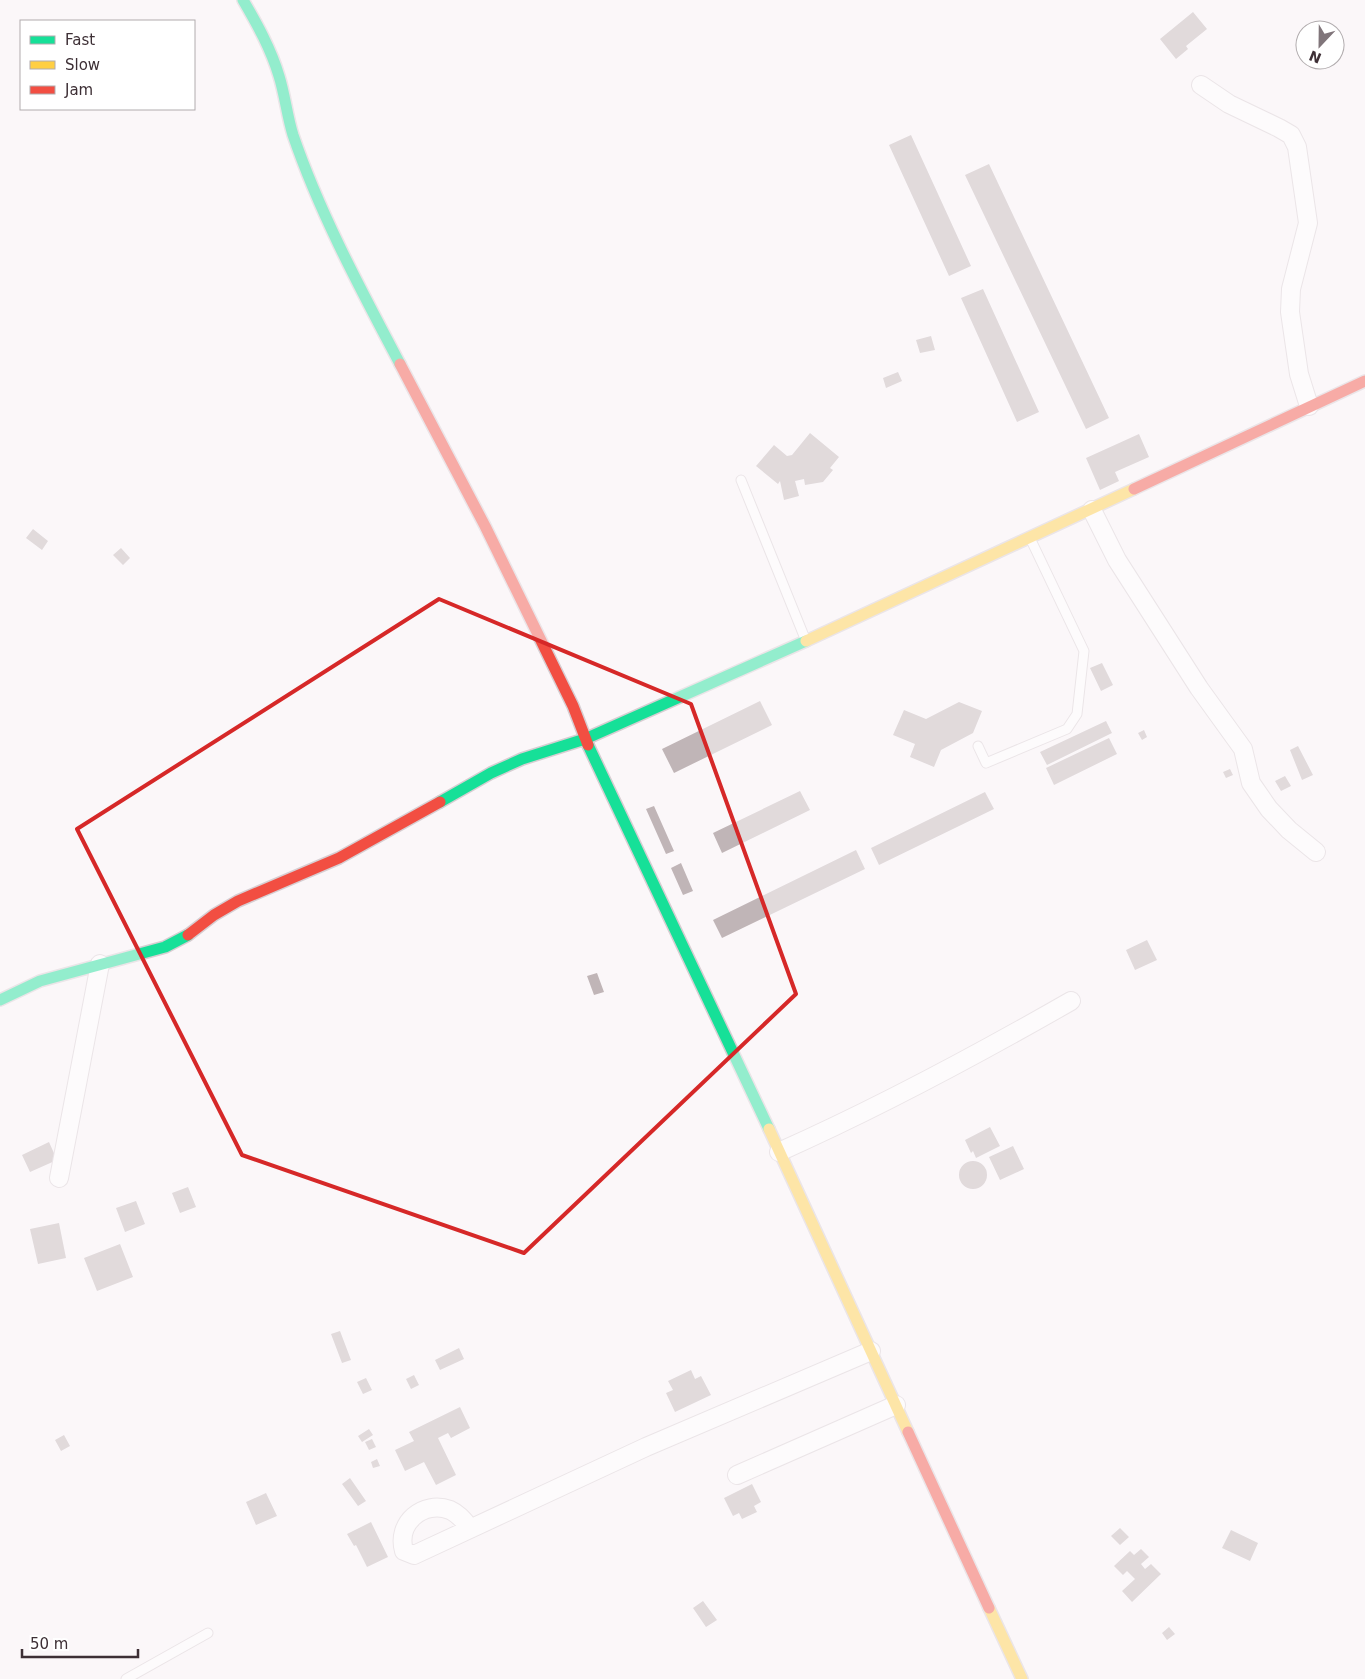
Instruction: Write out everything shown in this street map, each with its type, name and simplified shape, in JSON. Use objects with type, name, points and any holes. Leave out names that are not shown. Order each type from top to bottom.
[{"type":"street","points":[[243,0],[267,44],[280,75],[293,134],[316,192],[355,277],[485,526],[574,706],[585,739],[779,1152],[1022,1679]]},
{"type":"street","points":[[1201,85],[1229,104],[1291,135],[1297,147],[1308,222],[1291,289],[1290,312],[1299,374],[1309,406]]},
{"type":"street","points":[[0,1000],[40,981],[164,947],[185,938],[214,915],[238,901],[339,858],[491,773],[522,759],[585,739],[806,641],[1092,510],[1365,381]]},
{"type":"street","points":[[1092,510],[1117,560],[1199,688],[1243,749],[1251,783],[1269,809],[1289,830],[1316,852]]},
{"type":"street","points":[[60,1178],[100,964]]},
{"type":"street","points":[[779,1152],[857,1117],[966,1061],[1071,1001]]},
{"type":"street","points":[[470,1528],[646,1447],[871,1351]]},
{"type":"street","points":[[737,1475],[896,1405]]},
{"type":"lane","points":[[741,480],[806,641]]},
{"type":"lane","points":[[978,746],[986,763],[1067,729],[1077,714],[1084,651],[1030,538]]},
{"type":"lane","points":[[126,1679],[208,1633]]},
{"type":"highlighted area","points":[[439,599],[691,704],[796,994],[524,1253],[242,1155],[77,829]]},
{"type":"building","points":[[1193,12],[1207,29],[1186,46],[1188,49],[1176,59],[1160,39]]},
{"type":"building","points":[[911,135],[971,266],[949,276],[889,145]]},
{"type":"building","points":[[989,164],[1109,418],[1086,429],[965,175]]},
{"type":"building","points":[[983,289],[1039,412],[1017,422],[961,298]]},
{"type":"building","points":[[931,336],[935,350],[920,353],[916,340]]},
{"type":"building","points":[[898,372],[902,381],[886,388],[883,378]]},
{"type":"building","points":[[810,433],[839,457],[830,468],[833,470],[823,482],[805,485],[804,479],[795,481],[799,496],[784,500],[780,481],[778,484],[756,466],[774,445],[787,456],[792,455]]},
{"type":"building","points":[[1139,434],[1149,457],[1115,472],[1119,481],[1100,490],[1086,458]]},
{"type":"building","points":[[33,529],[48,541],[42,550],[26,538]]},
{"type":"building","points":[[121,548],[130,558],[123,565],[113,555]]},
{"type":"building","points":[[1102,663],[1113,685],[1101,691],[1090,668]]},
{"type":"building","points":[[760,701],[772,725],[674,773],[662,749]]},
{"type":"building","points":[[959,702],[982,711],[973,733],[941,750],[934,767],[910,757],[915,744],[893,735],[904,710],[926,719]]},
{"type":"building","points":[[1106,721],[1112,733],[1047,765],[1040,752]]},
{"type":"building","points":[[1144,730],[1147,737],[1142,740],[1138,733]]},
{"type":"building","points":[[1109,738],[1117,754],[1054,785],[1046,768]]},
{"type":"building","points":[[1298,746],[1313,775],[1302,780],[1290,750]]},
{"type":"building","points":[[1230,769],[1233,775],[1226,778],[1223,772]]},
{"type":"building","points":[[1285,776],[1291,786],[1281,791],[1275,781]]},
{"type":"building","points":[[800,791],[810,810],[722,853],[713,833]]},
{"type":"building","points":[[985,792],[994,809],[879,865],[871,848]]},
{"type":"building","points":[[654,806],[674,851],[666,854],[646,809]]},
{"type":"building","points":[[856,850],[865,869],[722,938],[713,920]]},
{"type":"building","points":[[681,863],[693,891],[683,895],[671,868]]},
{"type":"building","points":[[1147,940],[1157,960],[1135,970],[1126,950]]},
{"type":"building","points":[[597,973],[604,992],[594,995],[587,976]]},
{"type":"building","points":[[990,1127],[1000,1146],[976,1158],[973,1151],[971,1153],[965,1140]]},
{"type":"building","points":[[49,1142],[57,1160],[30,1172],[22,1155]]},
{"type":"building","points":[[1013,1146],[1024,1169],[1000,1180],[989,1157]]},
{"type":"building","points":[[973,1161],[983,1165],[987,1175],[983,1185],[973,1189],[963,1185],[959,1175],[963,1165]]},
{"type":"building","points":[[188,1187],[196,1207],[180,1213],[172,1193]]},
{"type":"building","points":[[136,1201],[145,1224],[125,1232],[116,1208]]},
{"type":"building","points":[[59,1223],[66,1258],[38,1264],[30,1229]]},
{"type":"building","points":[[120,1244],[133,1277],[97,1291],[84,1258]]},
{"type":"building","points":[[340,1331],[351,1360],[342,1363],[331,1334]]},
{"type":"building","points":[[459,1348],[464,1359],[440,1370],[435,1360]]},
{"type":"building","points":[[691,1370],[695,1379],[701,1376],[711,1395],[675,1412],[666,1393],[673,1390],[668,1381]]},
{"type":"building","points":[[414,1375],[419,1385],[411,1389],[406,1379]]},
{"type":"building","points":[[366,1378],[372,1390],[363,1394],[357,1382]]},
{"type":"building","points":[[460,1407],[470,1428],[451,1438],[448,1433],[438,1438],[456,1475],[436,1485],[424,1462],[405,1471],[395,1450],[414,1441],[409,1432]]},
{"type":"building","points":[[369,1429],[373,1435],[362,1442],[358,1436]]},
{"type":"building","points":[[64,1435],[70,1446],[61,1451],[55,1440]]},
{"type":"building","points":[[372,1439],[376,1447],[369,1450],[365,1442]]},
{"type":"building","points":[[377,1459],[380,1466],[373,1468],[371,1462]]},
{"type":"building","points":[[350,1478],[366,1501],[358,1506],[342,1484]]},
{"type":"building","points":[[752,1484],[761,1502],[754,1506],[757,1512],[742,1519],[739,1513],[733,1516],[724,1498]]},
{"type":"building","points":[[266,1493],[277,1516],[256,1525],[246,1502]]},
{"type":"building","points":[[371,1522],[388,1557],[367,1567],[356,1545],[354,1546],[347,1534]]},
{"type":"building","points":[[1120,1528],[1129,1537],[1120,1545],[1111,1536]]},
{"type":"building","points":[[1231,1530],[1258,1543],[1250,1561],[1222,1548]]},
{"type":"building","points":[[1141,1549],[1149,1557],[1141,1564],[1145,1569],[1151,1564],[1161,1574],[1132,1602],[1122,1591],[1135,1579],[1127,1571],[1123,1575],[1114,1566],[1130,1551],[1134,1555]]},
{"type":"building","points":[[703,1601],[717,1620],[706,1627],[693,1608]]},
{"type":"building","points":[[1169,1627],[1175,1634],[1167,1640],[1162,1633]]},
{"type":"traffic: fast","points":[[243,0],[276,66],[293,135],[328,223],[400,364]]},
{"type":"traffic: fast","points":[[440,802],[491,773],[522,759],[585,739],[806,641]]},
{"type":"traffic: fast","points":[[588,745],[769,1129]]},
{"type":"traffic: fast","points":[[0,1000],[40,981],[165,947],[188,935]]},
{"type":"traffic: slow","points":[[806,641],[1134,489]]},
{"type":"traffic: slow","points":[[769,1129],[908,1432]]},
{"type":"traffic: slow","points":[[989,1608],[1022,1679]]},
{"type":"traffic: jam","points":[[400,364],[485,526],[573,706],[588,745]]},
{"type":"traffic: jam","points":[[1134,489],[1365,381]]},
{"type":"traffic: jam","points":[[188,935],[214,915],[238,901],[339,858],[440,802]]},
{"type":"traffic: jam","points":[[908,1432],[989,1608]]}]
